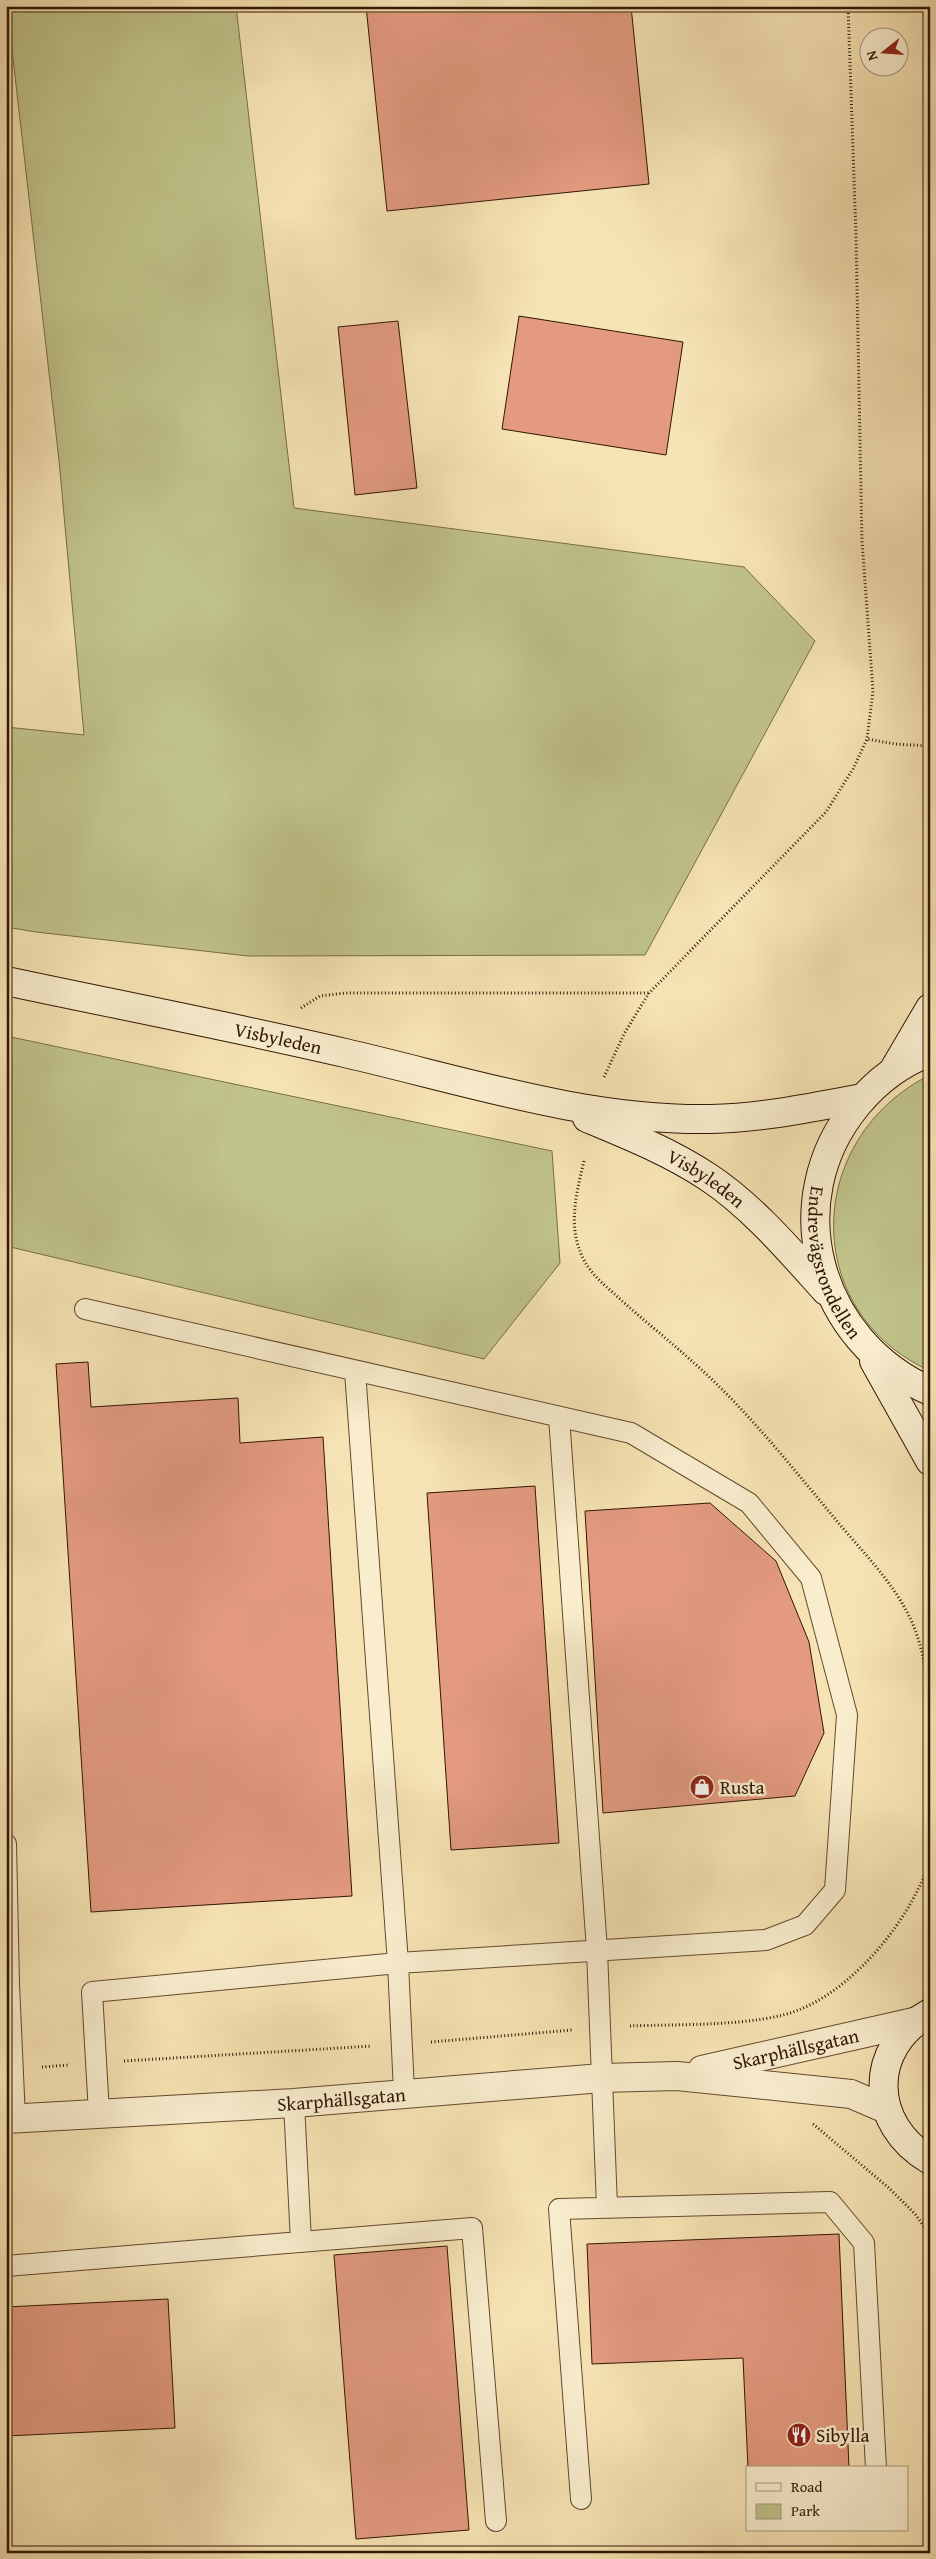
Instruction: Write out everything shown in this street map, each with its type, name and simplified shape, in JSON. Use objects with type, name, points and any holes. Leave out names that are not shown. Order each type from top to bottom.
[{"type":"main road","name":"Visbyleden","points":[[6,981],[278,1038],[548,1103],[644,1116],[712,1119],[776,1114],[863,1098]]},
{"type":"main road","points":[[892,1073],[930,1008]]},
{"type":"main road","name":"Endrevägsrondellen","points":[[930,1052],[892,1073],[863,1098],[851,1113],[831,1147],[819,1184],[816,1223],[817,1243],[826,1281],[833,1299],[854,1333],[867,1348],[899,1375],[930,1391]]},
{"type":"main road","name":"Visbyleden","points":[[548,1103],[643,1140],[708,1177],[759,1219],[833,1299]]},
{"type":"main road","points":[[867,1348],[930,1461]]},
{"type":"main road","points":[[922,2018],[901,2036],[887,2062],[883,2090],[886,2109],[894,2127],[906,2143],[930,2160]]},
{"type":"main road","name":"Skarphällsgatan","points":[[676,2076],[805,2048],[922,2018]]},
{"type":"main road","name":"Skarphällsgatan","points":[[11,2119],[294,2102],[602,2078],[676,2076],[851,2094],[886,2109]]},
{"type":"lane","points":[[86,1309],[631,1433],[749,1503],[811,1578],[848,1715],[835,1890],[805,1925],[766,1940],[398,1963],[92,1992],[99,2113]]},
{"type":"lane","points":[[355,1370],[398,1963],[404,2092]]},
{"type":"lane","points":[[559,1417],[597,1950],[607,2207]]},
{"type":"lane","points":[[6,1844],[7,1984],[11,2119]]},
{"type":"lane","points":[[294,2102],[301,2242]]},
{"type":"lane","points":[[581,2499],[559,2209],[830,2202],[864,2243],[876,2466]]},
{"type":"lane","points":[[6,2266],[472,2228],[496,2521]]},
{"type":"path","points":[[604,1077],[624,1034],[649,993],[826,812],[853,769],[867,739],[873,691],[862,541],[856,236],[848,6]]},
{"type":"path","points":[[867,739],[895,744],[930,746]]},
{"type":"path","points":[[278,1038],[303,1006],[320,996],[345,994],[649,993]]},
{"type":"path","points":[[584,1161],[575,1202],[574,1226],[577,1243],[584,1262],[598,1279],[695,1364],[759,1428],[867,1557],[899,1599],[909,1617],[924,1660],[930,1692]]},
{"type":"path","points":[[805,2048],[800,2010],[825,1996],[875,1952],[907,1910],[922,1884],[930,1860]]},
{"type":"path","points":[[808,2089],[811,2122],[815,2128],[842,2147],[889,2188],[916,2215],[930,2235]]},
{"type":"green space","points":[[7,6],[236,6],[294,508],[744,567],[815,641],[645,955],[248,956],[6,927],[6,727],[84,735],[59,460]]},
{"type":"green space","points":[[6,1036],[552,1151],[560,1263],[484,1359],[6,1246]]},
{"type":"green space","points":[[930,1075],[930,1371],[887,1344],[857,1308],[839,1268],[834,1224],[840,1181],[858,1139],[888,1103]]},
{"type":"building","points":[[366,6],[631,6],[649,184],[387,211]]},
{"type":"building","points":[[519,316],[683,342],[666,455],[502,429]]},
{"type":"building","points":[[398,321],[417,488],[355,495],[338,327]]},
{"type":"building","points":[[88,1362],[91,1407],[238,1398],[240,1443],[323,1437],[352,1896],[91,1912],[56,1364]]},
{"type":"building","points":[[535,1486],[559,1843],[451,1850],[427,1493]]},
{"type":"building","points":[[710,1503],[776,1561],[809,1642],[824,1733],[795,1796],[603,1813],[585,1511]]},
{"type":"building","points":[[839,2234],[849,2466],[748,2466],[743,2358],[592,2364],[587,2244]]},
{"type":"building","points":[[447,2246],[469,2530],[356,2539],[334,2255]]},
{"type":"building","points":[[168,2299],[175,2428],[6,2436],[6,2307]]},
{"type":"building","points":[[6,2480],[9,2541],[6,2542]]},
{"type":"place","name":"Rusta","points":[[702,1787]]},
{"type":"place","name":"Sibylla","points":[[799,2435]]}]
